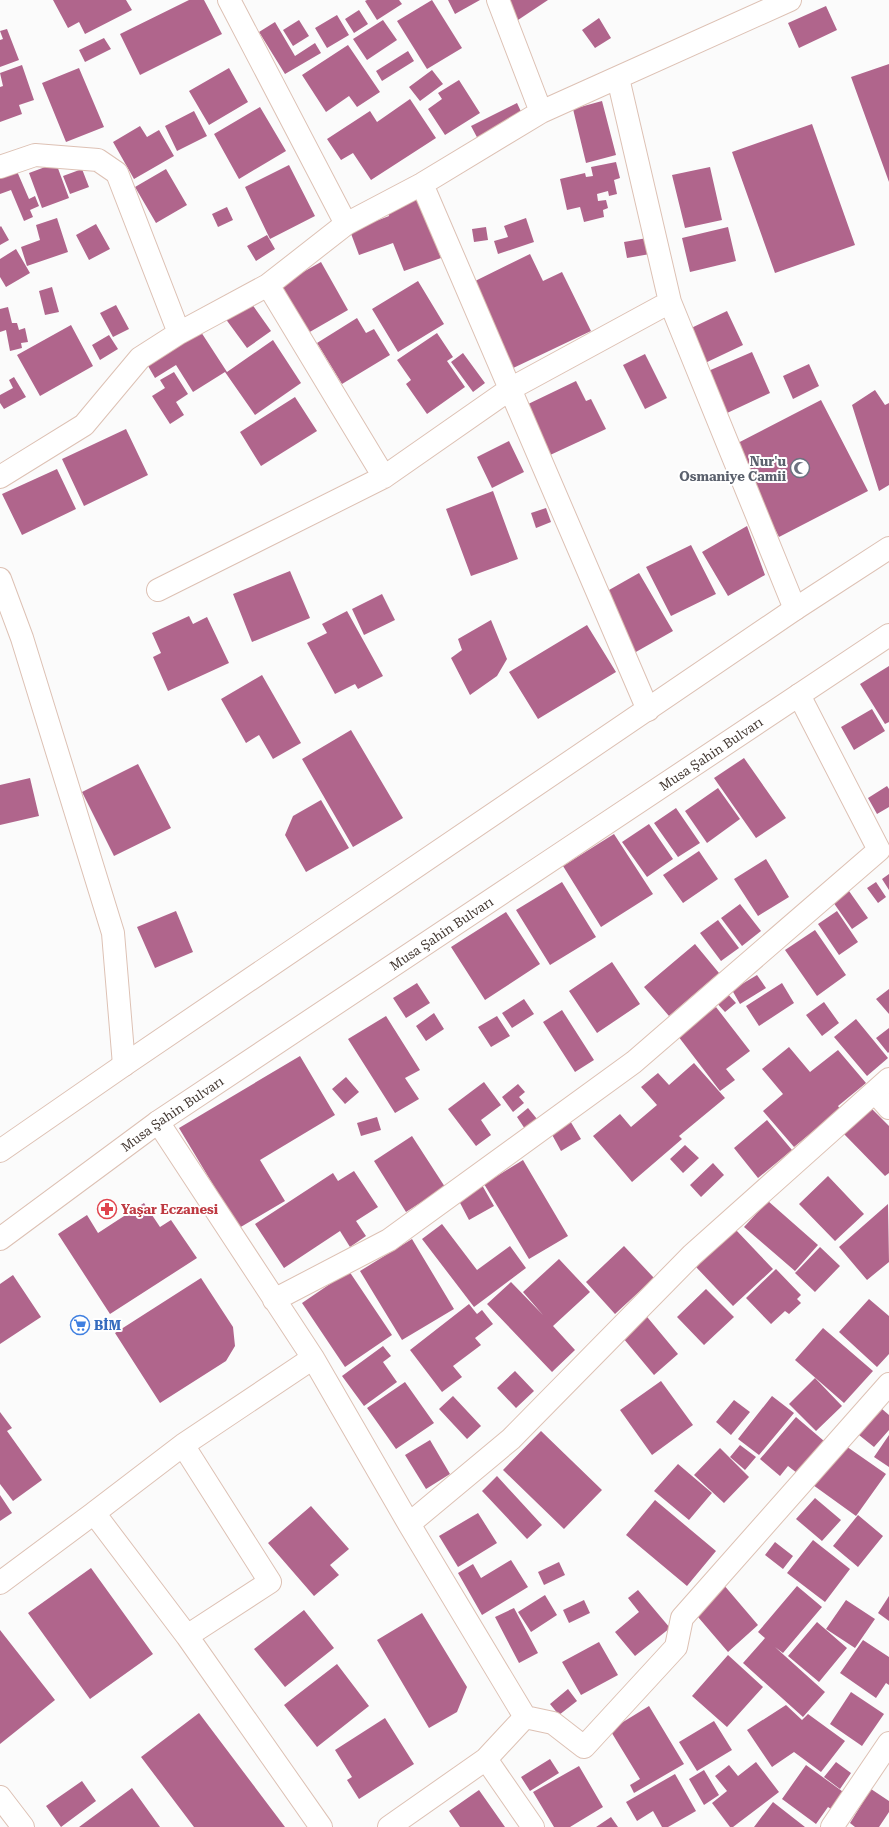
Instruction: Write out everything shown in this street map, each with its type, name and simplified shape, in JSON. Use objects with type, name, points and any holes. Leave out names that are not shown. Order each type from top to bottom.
[{"type":"street","points":[[229,0],[346,224]]},
{"type":"street","points":[[498,0],[541,112]]},
{"type":"street","points":[[0,477],[84,425],[140,358],[179,333],[268,286],[346,224],[422,184],[541,112],[790,0]]},
{"type":"street","points":[[618,78],[670,302],[794,609]]},
{"type":"street","points":[[0,167],[35,155],[98,160],[117,173],[179,333]]},
{"type":"street","points":[[422,184],[648,710]]},
{"type":"street","points":[[268,286],[384,477]]},
{"type":"street","points":[[158,590],[384,477],[510,389],[670,302]]},
{"type":"street","points":[[0,1151],[794,609],[889,548]]},
{"type":"street","points":[[0,579],[22,638],[113,933],[124,1065]]},
{"type":"street","name":"Musa Şahin Bulvarı","points":[[0,1239],[158,1122],[889,635]]},
{"type":"street","points":[[274,1300],[389,1240],[634,1062],[879,850],[799,695]]},
{"type":"street","points":[[409,1524],[511,1439],[692,1255],[882,1085],[889,1108]]},
{"type":"street","points":[[158,1122],[313,1358],[409,1524],[525,1716],[553,1723],[584,1747],[676,1647],[682,1618],[889,1384]]},
{"type":"street","points":[[0,1583],[183,1445],[313,1358]]},
{"type":"street","points":[[183,1445],[270,1582],[186,1636]]},
{"type":"street","points":[[94,1513],[186,1636],[321,1827]]},
{"type":"street","points":[[389,1827],[486,1759],[525,1716]]},
{"type":"street","points":[[832,1827],[889,1743]]},
{"type":"street","points":[[486,1759],[533,1827]]},
{"type":"street","points":[[0,1797],[23,1827]]},
{"type":"building","points":[[53,0],[126,0],[132,10],[85,34],[79,22],[68,28]]},
{"type":"building","points":[[189,0],[204,0],[222,34],[140,75],[120,34]]},
{"type":"building","points":[[399,0],[402,4],[377,20],[365,1]]},
{"type":"building","points":[[432,0],[462,48],[427,69],[397,21]]},
{"type":"building","points":[[448,0],[480,0],[455,14]]},
{"type":"building","points":[[505,0],[548,0],[518,20]]},
{"type":"building","points":[[826,6],[837,30],[799,48],[788,23]]},
{"type":"building","points":[[359,10],[368,24],[354,33],[345,19]]},
{"type":"building","points":[[337,15],[349,35],[327,48],[315,28]]},
{"type":"building","points":[[599,18],[611,38],[595,48],[582,30]]},
{"type":"building","points":[[299,20],[309,36],[293,46],[283,30]]},
{"type":"building","points":[[383,20],[397,40],[367,60],[353,39]]},
{"type":"building","points":[[275,22],[295,56],[315,43],[321,53],[285,74],[259,32]]},
{"type":"building","points":[[7,29],[19,60],[0,67],[0,40],[3,39],[0,31]]},
{"type":"building","points":[[104,38],[111,49],[85,62],[79,50]]},
{"type":"building","points":[[348,45],[380,92],[357,107],[349,96],[326,112],[302,75]]},
{"type":"building","points":[[408,51],[414,61],[382,81],[376,71]]},
{"type":"building","points":[[889,64],[889,182],[851,77]]},
{"type":"building","points":[[22,65],[34,100],[19,105],[22,114],[0,122],[0,87],[3,86],[0,73]]},
{"type":"building","points":[[79,68],[104,127],[66,142],[42,83]]},
{"type":"building","points":[[229,68],[248,102],[209,125],[189,91]]},
{"type":"building","points":[[432,70],[443,84],[420,101],[409,87]]},
{"type":"building","points":[[459,80],[480,113],[445,135],[428,109],[442,99],[438,93]]},
{"type":"building","points":[[410,99],[436,138],[371,180],[353,153],[341,160],[327,139],[370,111],[377,122]]},
{"type":"building","points":[[602,101],[616,155],[586,163],[573,109]]},
{"type":"building","points":[[517,103],[524,118],[479,141],[471,126]]},
{"type":"building","points":[[260,107],[286,151],[239,179],[214,134]]},
{"type":"building","points":[[194,111],[207,136],[177,151],[165,126]]},
{"type":"building","points":[[812,124],[855,245],[775,273],[732,152]]},
{"type":"building","points":[[140,126],[147,137],[159,130],[174,156],[134,179],[113,142]]},
{"type":"building","points":[[616,162],[620,178],[614,180],[617,194],[609,196],[608,191],[597,194],[598,201],[606,200],[608,208],[603,210],[604,217],[584,222],[580,207],[567,210],[560,179],[585,173],[586,177],[593,176],[591,167]]},
{"type":"building","points":[[56,163],[69,198],[42,208],[29,173]]},
{"type":"building","points":[[289,165],[315,216],[270,239],[245,187]]},
{"type":"building","points":[[710,167],[722,220],[685,228],[672,175]]},
{"type":"building","points":[[16,169],[29,199],[35,196],[39,206],[30,210],[33,217],[24,221],[11,190],[0,194],[0,176]]},
{"type":"building","points":[[82,169],[89,187],[70,194],[63,176]]},
{"type":"building","points":[[166,169],[187,205],[156,223],[135,187]]},
{"type":"building","points":[[418,196],[441,258],[404,271],[393,243],[359,255],[350,231],[389,216],[386,208]]},
{"type":"building","points":[[227,207],[233,220],[218,227],[212,214]]},
{"type":"building","points":[[57,218],[68,252],[27,266],[21,247],[40,240],[36,225]]},
{"type":"building","points":[[526,218],[534,242],[498,254],[494,241],[508,237],[504,226]]},
{"type":"building","points":[[96,224],[110,249],[89,260],[76,235]]},
{"type":"building","points":[[1,226],[9,240],[0,245],[0,227]]},
{"type":"building","points":[[486,227],[488,240],[474,242],[472,229]]},
{"type":"building","points":[[728,227],[736,261],[690,272],[682,238]]},
{"type":"building","points":[[267,235],[275,249],[256,261],[247,246]]},
{"type":"building","points":[[647,238],[650,254],[627,258],[624,242]]},
{"type":"building","points":[[16,249],[30,273],[6,287],[0,277],[0,259]]},
{"type":"building","points":[[530,254],[543,281],[562,272],[591,331],[509,370],[467,285]]},
{"type":"building","points":[[321,262],[348,310],[308,333],[280,285]]},
{"type":"building","points":[[418,281],[444,324],[398,352],[372,309]]},
{"type":"building","points":[[52,287],[59,312],[45,315],[39,291]]},
{"type":"building","points":[[249,300],[271,331],[247,348],[225,318]]},
{"type":"building","points":[[116,305],[129,329],[113,337],[100,313]]},
{"type":"building","points":[[8,307],[12,323],[17,323],[19,330],[25,328],[28,342],[21,343],[22,348],[10,351],[6,330],[0,332],[0,309]]},
{"type":"building","points":[[727,311],[743,345],[703,364],[687,330]]},
{"type":"building","points":[[357,318],[366,333],[374,329],[390,355],[342,384],[317,343]]},
{"type":"building","points":[[71,325],[93,366],[40,396],[17,355]]},
{"type":"building","points":[[201,332],[227,372],[273,340],[301,383],[255,415],[225,372],[193,392],[176,365],[155,378],[148,366]]},
{"type":"building","points":[[437,333],[453,357],[447,361],[465,387],[427,414],[406,384],[411,380],[397,360]]},
{"type":"building","points":[[109,335],[118,349],[100,360],[92,345]]},
{"type":"building","points":[[752,352],[770,393],[725,414],[706,372]]},
{"type":"building","points":[[463,353],[485,383],[473,392],[451,362]]},
{"type":"building","points":[[645,354],[667,398],[645,409],[623,365]]},
{"type":"building","points":[[809,364],[819,386],[793,399],[783,376]]},
{"type":"building","points":[[174,372],[188,394],[176,402],[184,415],[170,424],[152,396],[165,388],[160,380]]},
{"type":"building","points":[[14,377],[26,397],[4,409],[0,403],[0,395],[13,388],[9,380]]},
{"type":"building","points":[[576,381],[586,401],[591,399],[606,429],[548,456],[524,406]]},
{"type":"building","points":[[875,390],[885,405],[889,403],[889,485],[879,491],[852,405]]},
{"type":"building","points":[[295,397],[317,431],[261,466],[240,432]]},
{"type":"building","name":"Nur'u Osmaniye Camii","points":[[821,400],[868,491],[779,537],[732,446]]},
{"type":"building","points":[[126,429],[148,475],[84,506],[62,459]]},
{"type":"building","points":[[509,441],[524,472],[492,488],[477,457]]},
{"type":"building","points":[[57,469],[76,509],[22,535],[2,494]]},
{"type":"building","points":[[493,491],[518,559],[471,576],[446,509]]},
{"type":"building","points":[[546,508],[551,522],[536,528],[531,513]]},
{"type":"building","points":[[747,526],[765,575],[728,596],[702,552]]},
{"type":"building","points":[[691,545],[716,594],[671,616],[646,567]]},
{"type":"building","points":[[290,571],[310,618],[252,642],[233,594]]},
{"type":"building","points":[[639,573],[673,631],[627,657],[602,594]]},
{"type":"building","points":[[382,594],[395,620],[364,635],[352,609]]},
{"type":"building","points":[[347,611],[383,676],[358,689],[355,684],[335,694],[307,643],[327,633],[322,624]]},
{"type":"building","points":[[189,616],[193,624],[207,617],[229,663],[168,691],[153,657],[161,653],[152,633]]},
{"type":"building","points":[[491,620],[507,659],[497,676],[470,695],[451,658],[462,650],[458,639]]},
{"type":"building","points":[[587,625],[616,672],[538,719],[509,672]]},
{"type":"building","points":[[889,666],[889,722],[885,724],[860,684]]},
{"type":"building","points":[[262,675],[301,743],[273,759],[259,735],[246,743],[221,699]]},
{"type":"building","points":[[872,709],[885,731],[854,750],[841,727]]},
{"type":"building","points":[[351,730],[403,818],[353,847],[302,759]]},
{"type":"building","points":[[744,758],[786,818],[756,838],[714,778]]},
{"type":"building","points":[[138,764],[171,828],[114,856],[82,792]]},
{"type":"building","points":[[30,778],[39,816],[0,825],[0,785]]},
{"type":"building","points":[[887,786],[889,789],[889,807],[877,814],[868,798]]},
{"type":"building","points":[[718,788],[740,819],[707,843],[685,811]]},
{"type":"building","points":[[321,800],[349,848],[306,872],[285,835],[293,816]]},
{"type":"building","points":[[676,808],[700,843],[678,857],[654,823]]},
{"type":"building","points":[[649,824],[673,859],[647,877],[622,842]]},
{"type":"building","points":[[614,834],[653,894],[601,927],[563,866]]},
{"type":"building","points":[[699,851],[718,879],[683,903],[663,875]]},
{"type":"building","points":[[766,859],[789,897],[758,916],[734,879]]},
{"type":"building","points":[[889,874],[889,890],[882,879]]},
{"type":"building","points":[[562,882],[596,937],[550,965],[516,910]]},
{"type":"building","points":[[876,882],[886,897],[878,903],[867,888]]},
{"type":"building","points":[[849,891],[868,918],[852,929],[833,902]]},
{"type":"building","points":[[740,904],[761,931],[742,946],[721,918]]},
{"type":"building","points":[[176,911],[193,952],[155,968],[137,927]]},
{"type":"building","points":[[837,911],[858,942],[839,955],[818,924]]},
{"type":"building","points":[[506,912],[540,964],[485,1000],[451,947]]},
{"type":"building","points":[[718,920],[739,948],[721,961],[700,933]]},
{"type":"building","points":[[815,930],[846,975],[817,996],[785,950]]},
{"type":"building","points":[[695,944],[719,973],[669,1016],[644,987]]},
{"type":"building","points":[[612,962],[640,1004],[597,1033],[569,991]]},
{"type":"building","points":[[757,975],[766,988],[740,1004],[732,990]]},
{"type":"building","points":[[417,983],[430,1003],[406,1018],[393,998]]},
{"type":"building","points":[[782,983],[794,1003],[759,1026],[746,1006]]},
{"type":"building","points":[[889,989],[889,1014],[876,999]]},
{"type":"building","points":[[725,991],[736,1003],[725,1012],[714,1000]]},
{"type":"building","points":[[524,999],[534,1014],[512,1028],[502,1013]]},
{"type":"building","points":[[824,1002],[839,1023],[822,1036],[806,1015]]},
{"type":"building","points":[[716,1007],[750,1051],[726,1069],[735,1080],[720,1091],[678,1036]]},
{"type":"building","points":[[562,1010],[594,1060],[575,1072],[543,1022]]},
{"type":"building","points":[[434,1013],[444,1029],[426,1041],[416,1026]]},
{"type":"building","points":[[386,1016],[420,1070],[405,1078],[419,1099],[395,1113],[348,1039]]},
{"type":"building","points":[[497,1016],[510,1036],[491,1047],[478,1027]]},
{"type":"building","points":[[856,1019],[888,1058],[867,1076],[834,1037]]},
{"type":"building","points":[[889,1028],[889,1052],[888,1053],[876,1038]]},
{"type":"building","points":[[789,1047],[810,1072],[838,1050],[866,1083],[838,1106],[840,1109],[794,1147],[763,1111],[783,1094],[762,1069]]},
{"type":"building","points":[[300,1056],[335,1115],[260,1160],[285,1201],[239,1228],[179,1128]]},
{"type":"building","points":[[694,1063],[725,1098],[679,1136],[682,1139],[632,1182],[593,1136],[620,1114],[631,1127],[657,1105],[641,1087],[658,1073],[669,1085]]},
{"type":"building","points":[[346,1077],[359,1092],[345,1104],[332,1089]]},
{"type":"building","points":[[484,1082],[501,1105],[481,1120],[491,1135],[476,1146],[448,1109]]},
{"type":"building","points":[[518,1084],[525,1092],[519,1097],[524,1103],[513,1112],[502,1097]]},
{"type":"building","points":[[528,1108],[537,1119],[525,1129],[517,1117]]},
{"type":"building","points":[[871,1108],[889,1126],[889,1173],[885,1176],[844,1134]]},
{"type":"building","points":[[377,1117],[381,1130],[361,1136],[357,1123]]},
{"type":"building","points":[[569,1119],[581,1139],[561,1151],[550,1131]]},
{"type":"building","points":[[767,1120],[792,1150],[758,1178],[734,1148]]},
{"type":"building","points":[[412,1136],[445,1187],[406,1212],[374,1161]]},
{"type":"building","points":[[685,1145],[699,1158],[683,1173],[670,1159]]},
{"type":"building","points":[[523,1160],[568,1236],[529,1259],[484,1184]]},
{"type":"building","points":[[713,1163],[724,1175],[701,1197],[690,1185]]},
{"type":"building","points":[[354,1171],[378,1207],[356,1221],[366,1236],[350,1247],[340,1231],[284,1268],[255,1224],[333,1173],[338,1181]]},
{"type":"building","points":[[828,1176],[864,1214],[835,1241],[799,1204]]},
{"type":"building","points":[[482,1185],[494,1206],[469,1220],[458,1199]]},
{"type":"building","points":[[768,1201],[818,1245],[795,1271],[744,1227]]},
{"type":"building","points":[[144,1203],[160,1227],[171,1220],[197,1258],[110,1314],[58,1234],[87,1215],[98,1233]]},
{"type":"building","points":[[888,1204],[889,1262],[867,1280],[839,1247]]},
{"type":"building","points":[[442,1224],[477,1270],[510,1246],[526,1268],[474,1307],[422,1239]]},
{"type":"building","points":[[736,1230],[773,1269],[733,1306],[696,1267]]},
{"type":"building","points":[[412,1239],[454,1309],[402,1340],[360,1271]]},
{"type":"building","points":[[624,1246],[654,1278],[615,1314],[586,1282]]},
{"type":"building","points":[[820,1247],[840,1266],[815,1292],[795,1273]]},
{"type":"building","points":[[559,1259],[590,1292],[553,1326],[575,1350],[552,1372],[487,1304],[511,1282],[543,1315],[523,1292]]},
{"type":"building","points":[[776,1269],[801,1295],[797,1299],[801,1303],[789,1314],[785,1311],[771,1324],[746,1298]]},
{"type":"building","points":[[349,1271],[392,1335],[345,1367],[302,1303]]},
{"type":"building","points":[[13,1275],[41,1317],[0,1344],[0,1284]]},
{"type":"building","points":[[201,1278],[233,1327],[235,1346],[226,1361],[160,1403],[115,1333]]},
{"type":"building","points":[[706,1289],[734,1317],[704,1345],[677,1317]]},
{"type":"building","points":[[869,1299],[889,1316],[889,1354],[877,1367],[839,1332]]},
{"type":"building","points":[[469,1304],[477,1314],[482,1310],[493,1324],[475,1338],[481,1345],[453,1366],[462,1377],[442,1392],[410,1350]]},
{"type":"building","points":[[643,1312],[678,1354],[654,1375],[618,1332]]},
{"type":"building","points":[[823,1328],[873,1371],[844,1403],[795,1360]]},
{"type":"building","points":[[383,1346],[391,1356],[383,1362],[397,1382],[364,1406],[342,1376]]},
{"type":"building","points":[[515,1371],[534,1391],[516,1408],[497,1388]]},
{"type":"building","points":[[815,1378],[842,1406],[816,1431],[789,1404]]},
{"type":"building","points":[[661,1381],[693,1425],[652,1455],[620,1410]]},
{"type":"building","points":[[405,1382],[434,1423],[396,1449],[367,1408]]},
{"type":"building","points":[[453,1396],[481,1426],[467,1439],[439,1409]]},
{"type":"building","points":[[772,1396],[794,1413],[759,1455],[738,1439]]},
{"type":"building","points":[[734,1400],[750,1412],[731,1435],[716,1422]]},
{"type":"building","points":[[882,1409],[889,1415],[889,1430],[874,1447],[859,1435]]},
{"type":"building","points":[[0,1412],[12,1428],[7,1431],[42,1480],[13,1501],[0,1484]]},
{"type":"building","points":[[796,1417],[824,1441],[797,1473],[788,1466],[780,1476],[760,1459]]},
{"type":"building","points":[[541,1431],[602,1490],[564,1529],[503,1470]]},
{"type":"building","points":[[889,1435],[889,1467],[874,1457]]},
{"type":"building","points":[[430,1440],[450,1474],[426,1489],[405,1455]]},
{"type":"building","points":[[843,1444],[886,1474],[856,1516],[813,1485]]},
{"type":"building","points":[[740,1445],[756,1457],[745,1470],[730,1457]]},
{"type":"building","points":[[720,1448],[749,1477],[724,1503],[694,1475]]},
{"type":"building","points":[[678,1464],[712,1493],[689,1520],[654,1491]]},
{"type":"building","points":[[497,1476],[542,1525],[527,1539],[482,1491]]},
{"type":"building","points":[[0,1495],[12,1513],[0,1521]]},
{"type":"building","points":[[815,1498],[841,1520],[822,1541],[796,1519]]},
{"type":"building","points":[[655,1500],[716,1551],[687,1586],[626,1535]]},
{"type":"building","points":[[311,1506],[349,1549],[330,1565],[339,1575],[314,1596],[268,1543]]},
{"type":"building","points":[[478,1513],[497,1543],[458,1567],[439,1536]]},
{"type":"building","points":[[858,1515],[883,1536],[858,1567],[833,1546]]},
{"type":"building","points":[[813,1540],[850,1569],[825,1602],[787,1573]]},
{"type":"building","points":[[775,1542],[793,1556],[783,1569],[765,1555]]},
{"type":"building","points":[[511,1560],[528,1587],[482,1615],[458,1573],[473,1564],[481,1578]]},
{"type":"building","points":[[559,1562],[565,1575],[544,1585],[538,1572]]},
{"type":"building","points":[[91,1568],[153,1654],[90,1699],[28,1613]]},
{"type":"building","points":[[723,1584],[758,1625],[728,1652],[692,1610]]},
{"type":"building","points":[[797,1586],[822,1607],[783,1653],[775,1647],[825,1692],[803,1717],[743,1663],[765,1638],[758,1632]]},
{"type":"building","points":[[638,1590],[670,1628],[635,1656],[615,1632],[639,1612],[628,1598]]},
{"type":"building","points":[[545,1595],[557,1615],[531,1632],[518,1612]]},
{"type":"building","points":[[889,1596],[889,1621],[878,1613]]},
{"type":"building","points":[[584,1600],[590,1613],[569,1623],[563,1610]]},
{"type":"building","points":[[846,1600],[875,1619],[855,1648],[826,1629]]},
{"type":"building","points":[[514,1608],[538,1653],[519,1663],[495,1617]]},
{"type":"building","points":[[304,1610],[334,1648],[285,1687],[254,1649]]},
{"type":"building","points":[[422,1613],[467,1687],[457,1712],[429,1728],[377,1640]]},
{"type":"building","points":[[817,1622],[847,1648],[819,1682],[788,1656]]},
{"type":"building","points":[[0,1630],[55,1700],[0,1744]]},
{"type":"building","points":[[863,1640],[889,1657],[889,1685],[886,1683],[876,1698],[840,1673]]},
{"type":"building","points":[[599,1642],[618,1675],[581,1695],[562,1662]]},
{"type":"building","points":[[728,1655],[763,1687],[727,1727],[692,1696]]},
{"type":"building","points":[[337,1664],[369,1706],[317,1747],[284,1705]]},
{"type":"building","points":[[568,1689],[577,1701],[559,1715],[550,1704]]},
{"type":"building","points":[[851,1692],[884,1714],[862,1746],[830,1724]]},
{"type":"building","points":[[786,1705],[802,1720],[808,1714],[845,1741],[821,1772],[794,1752],[772,1767],[747,1730]]},
{"type":"building","points":[[649,1706],[684,1764],[634,1793],[630,1785],[640,1779],[610,1730]]},
{"type":"building","points":[[199,1713],[285,1827],[194,1827],[141,1757]]},
{"type":"building","points":[[385,1718],[414,1764],[359,1799],[347,1780],[352,1777],[335,1750]]},
{"type":"building","points":[[714,1721],[732,1750],[697,1771],[679,1742]]},
{"type":"building","points":[[550,1759],[559,1773],[530,1791],[521,1777]]},
{"type":"building","points":[[756,1762],[779,1792],[733,1827],[730,1827],[712,1803],[727,1791],[715,1776],[729,1765],[738,1776]]},
{"type":"building","points":[[836,1762],[851,1773],[840,1789],[824,1777]]},
{"type":"building","points":[[806,1765],[846,1794],[834,1811],[828,1807],[816,1824],[782,1799]]},
{"type":"building","points":[[579,1766],[603,1807],[570,1827],[554,1827],[533,1792]]},
{"type":"building","points":[[704,1770],[719,1795],[704,1805],[689,1779]]},
{"type":"building","points":[[675,1774],[696,1811],[668,1827],[662,1827],[653,1811],[637,1821],[626,1802]]},
{"type":"building","points":[[82,1781],[96,1801],[61,1827],[46,1806]]},
{"type":"building","points":[[132,1788],[160,1827],[79,1827]]},
{"type":"building","points":[[871,1789],[889,1801],[889,1812],[879,1827],[855,1827],[850,1823]]},
{"type":"building","points":[[479,1790],[505,1827],[460,1827],[449,1811]]},
{"type":"building","points":[[773,1802],[805,1827],[754,1827]]},
{"type":"building","points":[[611,1817],[618,1827],[596,1827]]},
{"type":"place","name":"Nur'u Osmaniye Camii","points":[[800,468]]},
{"type":"place","name":"Yaşar Eczanesi","points":[[107,1209]]},
{"type":"place","name":"BİM","points":[[80,1325]]}]
